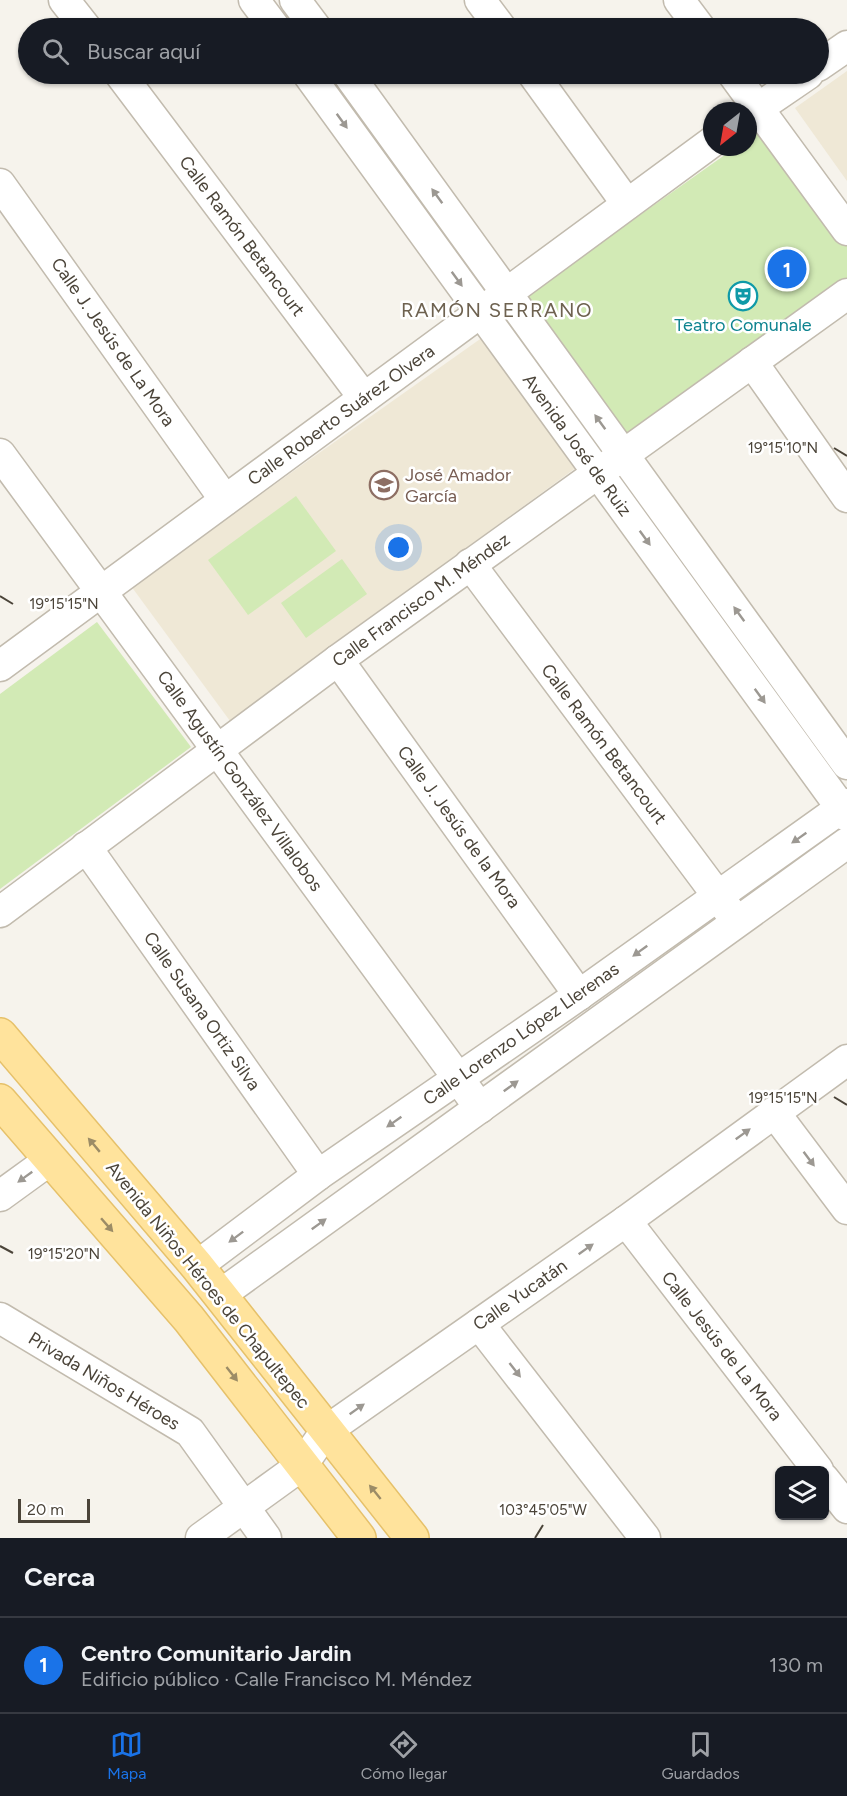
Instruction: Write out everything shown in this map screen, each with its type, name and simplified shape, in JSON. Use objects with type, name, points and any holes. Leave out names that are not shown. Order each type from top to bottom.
[{"type":"main road","name":"Avenida Niños Héroes de Chapultepec","points":[[0,1035],[197,1266],[412,1538]]},
{"type":"main road","name":"Avenida Niños Héroes de Chapultepec","points":[[0,1101],[189,1320],[359,1538]]},
{"type":"street","points":[[64,0],[78,18]]},
{"type":"street","points":[[254,0],[268,18]]},
{"type":"street","points":[[295,0],[308,18]]},
{"type":"street","points":[[480,0],[494,18]]},
{"type":"street","points":[[679,0],[692,18]]},
{"type":"street","points":[[829,59],[847,46]]},
{"type":"street","name":"Calle Ramón Betancourt","points":[[128,84],[364,398]]},
{"type":"street","name":"Avenida José de Ruiz","points":[[315,84],[845,810]]},
{"type":"street","name":"Avenida José de Ruiz","points":[[355,84],[847,764]]},
{"type":"street","points":[[540,84],[627,204]]},
{"type":"street","points":[[738,84],[748,102]]},
{"type":"street","points":[[757,109],[794,84]]},
{"type":"street","points":[[757,117],[847,230]]},
{"type":"street","name":"Calle Roberto Suárez Olvera","points":[[0,666],[703,149]]},
{"type":"street","name":"Calle J. Jesús de La Mora","points":[[0,184],[225,500]]},
{"type":"street","name":"Calle Francisco M. Méndez","points":[[0,912],[338,660],[847,294]]},
{"type":"street","points":[[752,362],[847,497]]},
{"type":"street","name":"Calle Agustín González Villalobos","points":[[0,454],[480,1108]]},
{"type":"street","name":"Calle Ramón Betancourt","points":[[470,564],[738,923]]},
{"type":"street","name":"Calle J. Jesús de la Mora","points":[[338,660],[579,995]]},
{"type":"street","name":"Calle Lorenzo López Llerenas","points":[[197,1266],[318,1175],[579,995],[716,895],[845,810]]},
{"type":"street","name":"Calle Lorenzo López Llerenas","points":[[220,1295],[847,843]]},
{"type":"street","name":"Calle Susana Ortiz Silva","points":[[86,847],[318,1175]]},
{"type":"street","name":"Calle Yucatán","points":[[201,1538],[302,1465],[326,1431],[626,1221],[847,1060]]},
{"type":"street","points":[[774,1112],[847,1209]]},
{"type":"street","points":[[0,1196],[51,1159]]},
{"type":"street","name":"Calle Jesús de La Mora","points":[[626,1221],[815,1466]]},
{"type":"street","name":"Privada Niños Héroes","points":[[0,1318],[190,1432],[266,1538]]},
{"type":"street","points":[[479,1324],[645,1538]]},
{"type":"street","points":[[829,1484],[847,1508]]},
{"type":"shaded area","points":[[847,71],[847,181],[795,108]]},
{"type":"shaded area","points":[[483,337],[577,467],[230,721],[131,586]]},
{"type":"green space","points":[[765,127],[847,242],[847,285],[630,438],[527,295],[723,156],[757,156],[757,133]]},
{"type":"green space","points":[[296,496],[336,551],[248,615],[208,560]]},
{"type":"green space","points":[[342,559],[367,594],[306,638],[281,603]]},
{"type":"green space","points":[[97,622],[191,747],[0,889],[0,694]]},
{"type":"place","name":"Centro Comunitario Jardin","points":[[787,269]]},
{"type":"place","name":"Teatro Comunale","points":[[743,296]]},
{"type":"place","name":"José Amador García","points":[[384,485]]},
{"type":"district","name":"RAMÓN SERRANO","points":[[497,310]]}]
